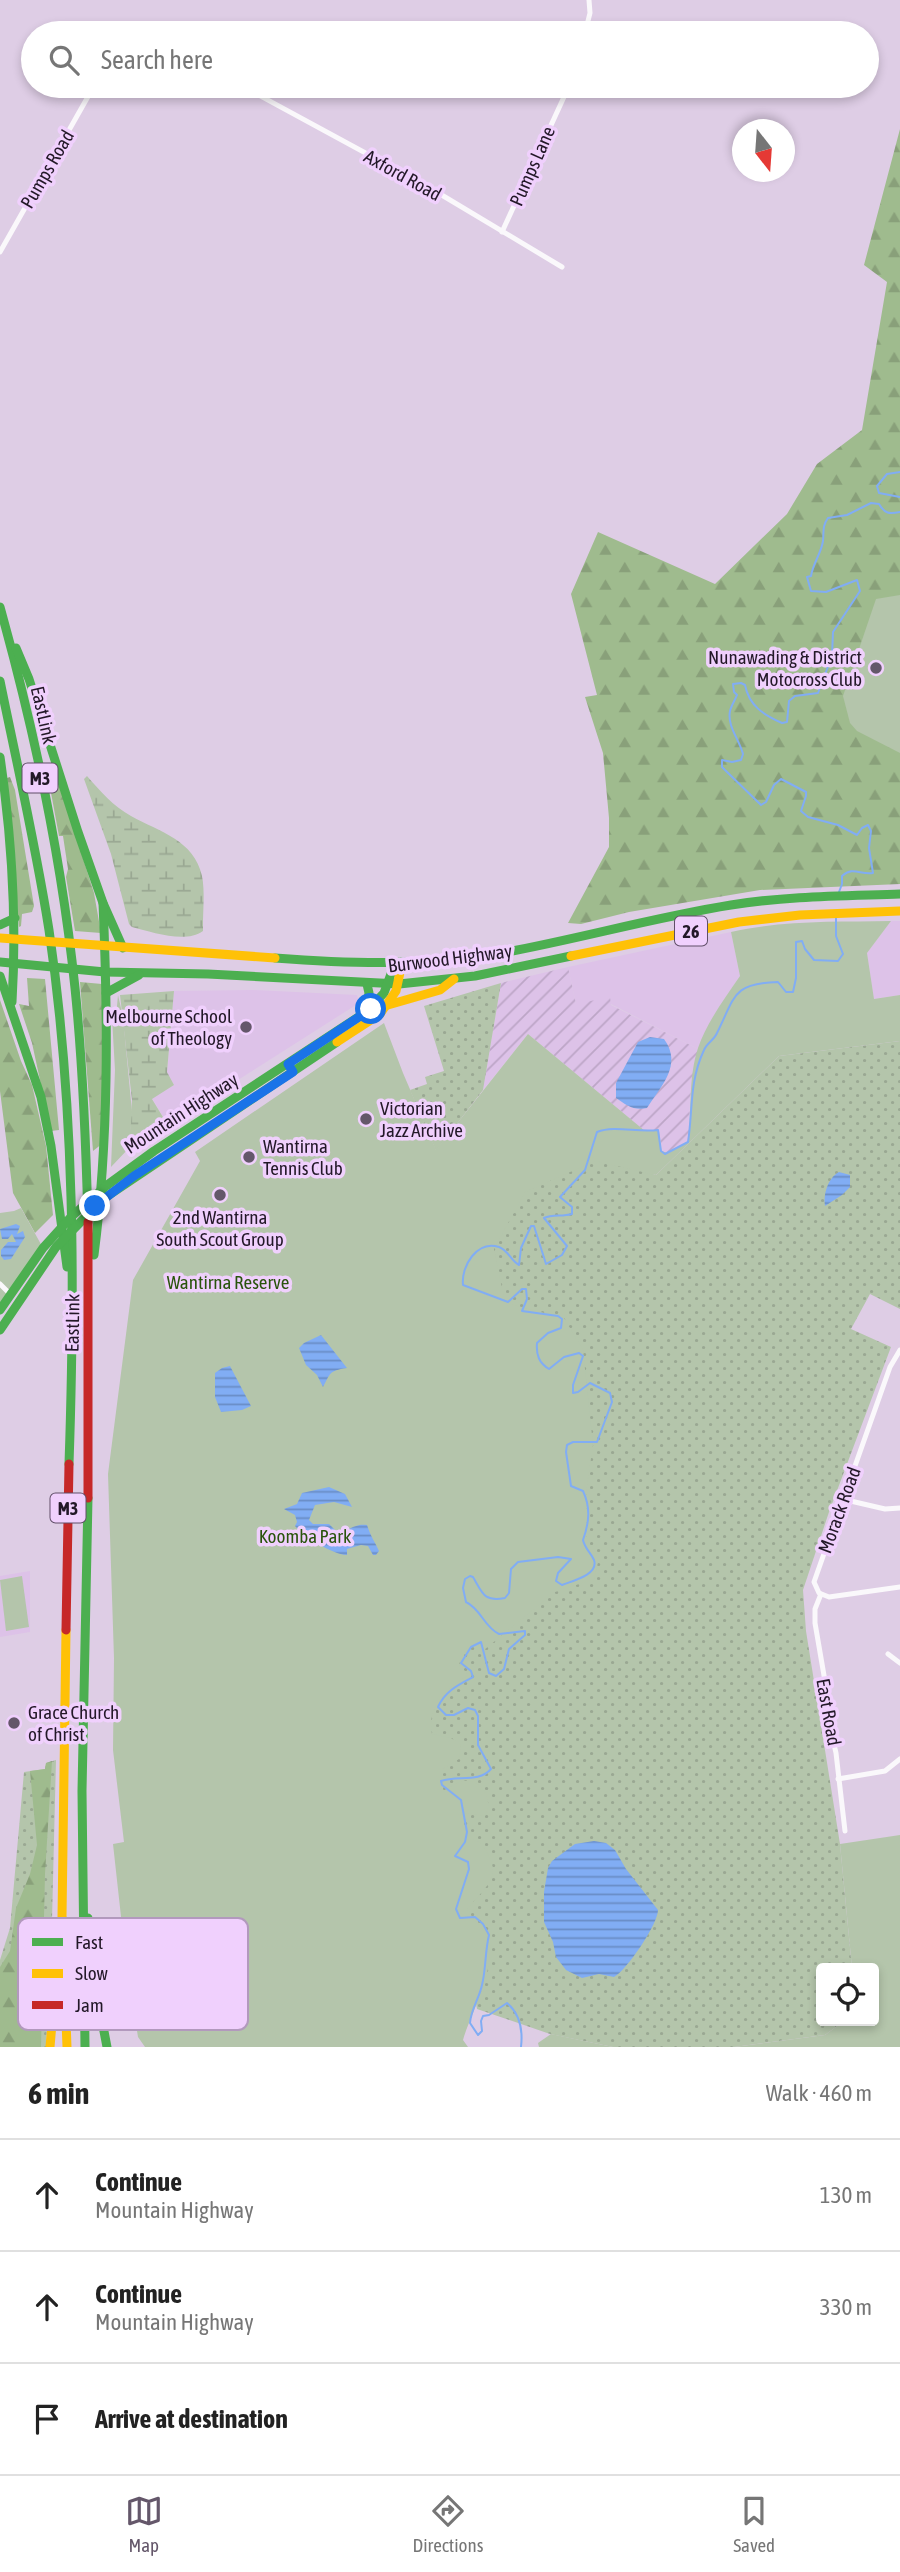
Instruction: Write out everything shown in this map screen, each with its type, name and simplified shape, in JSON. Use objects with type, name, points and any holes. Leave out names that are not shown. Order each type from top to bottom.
[{"type":"main road","name":"EastLink","points":[[0,607],[43,794],[68,932],[75,988],[90,1279],[82,1751],[83,1918]]},
{"type":"main road","points":[[5,625],[29,679],[103,903],[123,948]]},
{"type":"main road","name":"EastLink","points":[[0,681],[26,805],[48,931],[67,1096],[71,1202],[69,1258],[72,1383],[67,1521],[62,1917]]},
{"type":"main road","points":[[0,757],[12,849],[15,918],[12,1006]]},
{"type":"main road","name":"Burwood Highway","points":[[0,937],[104,947],[347,963],[398,963],[470,957],[731,905],[821,897],[900,894]]},
{"type":"main road","points":[[90,1279],[99,1220],[109,1074],[103,903]]},
{"type":"main road","name":"Burwood Highway","points":[[0,962],[141,974],[208,974],[399,984],[454,979],[722,924],[816,914],[900,911]]},
{"type":"main road","points":[[0,925],[15,918]]},
{"type":"main road","points":[[568,957],[568,948],[573,938]]},
{"type":"main road","name":"Mountain Highway","points":[[0,1310],[43,1248],[90,1199],[143,1158],[372,1020],[388,1004],[399,984],[398,963]]},
{"type":"main road","name":"Mountain Highway","points":[[0,1330],[64,1237],[103,1199],[366,1013],[380,1000],[398,963]]},
{"type":"main road","points":[[106,993],[141,974]]},
{"type":"main road","points":[[0,976],[41,1097],[69,1258]]},
{"type":"main road","points":[[388,1004],[440,990],[454,979]]},
{"type":"main road","points":[[366,1013],[369,993],[367,984]]},
{"type":"main road","points":[[10,1294],[17,1303]]},
{"type":"main road","points":[[83,1879],[88,1918]]},
{"type":"street","points":[[588,21],[589,0]]},
{"type":"street","name":"Pumps Road","points":[[0,252],[87,98]]},
{"type":"street","name":"Axford Road","points":[[264,98],[430,188],[562,267]]},
{"type":"street","name":"Pumps Lane","points":[[502,232],[564,98]]},
{"type":"street","points":[[0,1284],[10,1294]]},
{"type":"street","name":"Morack Road","points":[[821,1594],[815,1587],[816,1576],[890,1367],[900,1350]]},
{"type":"street","points":[[842,1499],[885,1509],[900,1508]]},
{"type":"street","points":[[821,1594],[829,1597],[900,1587]]},
{"type":"street","name":"East Road","points":[[821,1594],[815,1609],[815,1623],[836,1752],[845,1831]]},
{"type":"street","points":[[888,1654],[900,1663]]},
{"type":"street","points":[[838,1779],[885,1772],[900,1760]]},
{"type":"shaded area","points":[[891,921],[900,921],[900,995],[874,999],[867,953]]},
{"type":"shaded area","points":[[731,932],[740,976],[719,1007],[698,1049],[611,1004],[576,1004],[568,967]]},
{"type":"shaded area","points":[[568,967],[576,1004],[610,997],[611,1005],[698,1049],[690,1098],[689,1140],[686,1144],[663,1153],[658,1130],[645,1131],[528,1034],[483,1090],[501,983]]},
{"type":"shaded area","name":"Melbourne School of Theology","points":[[253,990],[357,995],[359,1003],[189,1111],[169,1127],[152,1098],[174,1085],[167,1073],[174,991]]},
{"type":"shaded area","points":[[30,1571],[30,1632],[0,1637],[0,1576]]},
{"type":"green space","points":[[900,129],[900,884],[760,890],[629,912],[581,924],[568,923],[609,847],[603,753],[585,697],[597,695],[571,594],[598,532],[715,584],[787,514],[817,464],[862,430],[887,282],[864,265]]},
{"type":"green space","name":"Nunawading & District Motocross Club","points":[[900,595],[900,753],[857,731],[850,723],[843,696],[876,599]]},
{"type":"green space","points":[[47,771],[51,775],[56,773],[94,893],[101,933],[75,931],[66,877],[68,869],[63,836],[59,836]]},
{"type":"green space","points":[[87,776],[119,808],[174,838],[192,854],[203,882],[203,931],[196,935],[178,937],[149,932],[129,924],[111,854],[84,779]]},
{"type":"green space","points":[[10,777],[15,790],[34,906],[32,912],[22,914],[19,927],[7,778]]},
{"type":"green space","name":"Koomba Park","points":[[891,921],[867,953],[874,999],[900,995],[900,1041],[779,1056],[656,1175],[595,1161],[525,1192],[494,1249],[505,1303],[564,1318],[583,1350],[593,1445],[586,1492],[586,1545],[596,1552],[598,1562],[594,1579],[555,1592],[484,1650],[476,1642],[468,1646],[459,1664],[468,1675],[446,1693],[435,1707],[432,1716],[432,1734],[451,1738],[461,1745],[459,1759],[441,1770],[443,1791],[461,1782],[470,1781],[485,1792],[488,1804],[485,1816],[465,1813],[461,1823],[469,1835],[484,1847],[493,1872],[487,1885],[467,1910],[484,1931],[489,1943],[483,1986],[463,2040],[468,2047],[145,2047],[137,2030],[248,2030],[248,1918],[121,1918],[113,1844],[124,1842],[113,1750],[114,1658],[108,1474],[133,1280],[200,1161],[195,1152],[384,1023],[436,1150],[528,1034],[645,1131],[659,1131],[661,1151],[668,1153],[688,1142],[691,1083],[698,1048],[711,1020],[740,976],[731,932],[830,922]]},
{"type":"green space","points":[[27,978],[45,979],[59,1130],[51,1131],[32,1043],[19,1004],[29,1006]]},
{"type":"green space","points":[[80,982],[102,984],[103,1143],[93,1151]]},
{"type":"green space","points":[[501,983],[483,1090],[436,1151],[410,1090],[427,1084],[425,1077],[444,1071],[424,1006]]},
{"type":"green space","points":[[174,991],[167,1072],[174,1085],[152,1099],[169,1127],[139,1147],[129,1148],[132,1100],[120,995]]},
{"type":"green space","points":[[118,995],[123,1017],[132,1112],[129,1148],[111,1167],[115,1070],[112,1018],[116,1017]]},
{"type":"green space","points":[[0,1000],[32,1085],[46,1146],[53,1215],[35,1233],[13,1193],[0,1091]]},
{"type":"green space","points":[[900,1041],[900,1309],[870,1294],[851,1329],[891,1347],[829,1512],[803,1590],[806,1631],[840,1844],[852,1963],[816,1963],[816,2026],[837,2026],[825,2035],[734,2047],[613,2047],[550,2034],[477,2009],[425,1722],[490,1274],[489,1242],[517,1190],[593,1153],[656,1175],[779,1056]]},
{"type":"green space","points":[[21,1208],[43,1248],[0,1310],[0,1213]]},
{"type":"green space","points":[[22,1576],[29,1627],[6,1631],[0,1580]]},
{"type":"green space","points":[[56,1760],[52,1918],[18,1918],[18,2030],[47,2030],[46,2047],[0,2047],[0,1960],[10,1928],[24,1772],[45,1769],[46,1763]]},
{"type":"green space","points":[[52,1761],[44,1918],[18,1918],[18,2030],[41,2030],[41,2047],[0,2047],[0,1967],[10,1951],[16,1908],[30,1874],[37,1845],[30,1771],[45,1769],[46,1763]]},
{"type":"green space","points":[[900,1835],[900,2047],[734,2047],[825,2035],[837,2026],[879,2026],[879,1963],[852,1963],[840,1844]]},
{"type":"green space","points":[[551,2034],[613,2047],[539,2047],[538,2043]]},
{"type":"water","points":[[650,1037],[664,1039],[669,1049],[671,1066],[664,1083],[647,1108],[634,1108],[616,1098],[616,1083],[638,1042]]},
{"type":"water","points":[[839,1172],[850,1175],[850,1187],[825,1206],[827,1187]]},
{"type":"water","points":[[16,1224],[20,1226],[17,1234],[23,1231],[25,1237],[11,1259],[4,1260],[1,1250],[8,1242],[16,1242],[12,1234],[8,1239],[2,1239],[0,1229]]},
{"type":"water","points":[[321,1335],[347,1368],[331,1373],[323,1387],[317,1375],[306,1365],[299,1348]]},
{"type":"water","points":[[230,1366],[251,1406],[242,1410],[221,1412],[215,1397],[215,1373]]},
{"type":"water","points":[[329,1487],[345,1494],[352,1507],[334,1502],[315,1505],[309,1520],[313,1524],[329,1524],[337,1532],[367,1525],[379,1551],[376,1555],[373,1555],[368,1546],[361,1545],[347,1549],[347,1555],[334,1552],[312,1540],[295,1526],[295,1515],[284,1509],[297,1504],[302,1493]]},
{"type":"water","points":[[594,1841],[606,1843],[615,1850],[626,1869],[658,1910],[648,1936],[620,1973],[614,1977],[599,1974],[582,1978],[566,1970],[556,1957],[544,1922],[544,1892],[548,1868],[552,1861],[575,1844]]},
{"type":"waterway","points":[[900,472],[887,474],[877,486],[879,493],[900,497]]},
{"type":"waterway","points":[[839,892],[842,876],[846,873],[873,873],[869,848],[871,831],[868,825],[857,835],[838,825],[808,817],[801,811],[806,792],[781,779],[774,785],[766,802],[761,805],[722,767],[722,760],[741,760],[743,754],[730,722],[730,711],[737,695],[733,684],[745,685],[750,699],[758,709],[782,723],[787,722],[789,701],[795,696],[818,693],[832,656],[833,632],[860,591],[857,580],[826,592],[811,591],[807,577],[811,576],[821,550],[825,524],[828,518],[847,515],[871,503],[879,504],[888,512],[900,512]]},
{"type":"waterway","points":[[521,2047],[520,2023],[507,2003],[483,2016],[482,2031],[478,2035],[470,2023],[482,1985],[489,1935],[475,1917],[460,1918],[456,1909],[469,1869],[468,1862],[455,1856],[465,1842],[467,1832],[461,1800],[442,1785],[441,1781],[480,1776],[491,1769],[478,1745],[478,1716],[475,1710],[468,1708],[454,1715],[446,1715],[438,1707],[448,1693],[473,1677],[471,1671],[461,1663],[471,1647],[481,1642],[489,1673],[496,1676],[504,1669],[509,1649],[525,1635],[525,1631],[499,1634],[494,1631],[466,1602],[463,1588],[465,1579],[473,1577],[488,1598],[498,1599],[505,1598],[509,1593],[511,1569],[518,1562],[558,1557],[571,1559],[558,1573],[556,1581],[562,1585],[584,1577],[593,1570],[594,1560],[583,1540],[588,1522],[587,1503],[583,1491],[571,1486],[566,1452],[567,1445],[573,1442],[597,1442],[612,1402],[610,1393],[590,1383],[573,1393],[583,1356],[579,1353],[564,1357],[549,1369],[541,1361],[537,1343],[548,1333],[561,1328],[562,1319],[558,1316],[522,1311],[527,1299],[526,1289],[522,1289],[508,1302],[463,1285],[465,1270],[477,1251],[491,1246],[502,1248],[519,1265],[521,1248],[531,1226],[534,1226],[546,1264],[562,1255],[567,1246],[544,1218],[572,1214],[572,1207],[560,1197],[585,1170],[597,1132],[611,1129],[658,1130],[661,1151],[665,1154],[688,1142],[699,1062],[705,1048],[716,1035],[732,1001],[743,989],[763,983],[778,982],[786,992],[793,992],[796,978],[796,942],[802,941],[814,960],[838,961],[843,954],[836,936],[836,918]]},
{"type":"traffic: fast","points":[[0,607],[35,748],[63,892],[80,1046],[88,1222]]},
{"type":"traffic: fast","points":[[16,648],[29,679],[103,903],[123,948]]},
{"type":"traffic: fast","points":[[0,681],[44,899],[64,1063],[72,1264],[69,1464]]},
{"type":"traffic: fast","points":[[0,757],[12,879],[12,1002]]},
{"type":"traffic: fast","points":[[275,958],[333,962],[449,960],[507,952],[731,905],[794,898],[900,894]]},
{"type":"traffic: fast","points":[[94,1255],[105,1123],[106,991],[103,903]]},
{"type":"traffic: fast","points":[[0,925],[15,918]]},
{"type":"traffic: fast","points":[[0,962],[105,972],[208,974],[399,984],[475,976],[571,956]]},
{"type":"traffic: fast","points":[[0,1310],[43,1248],[71,1217],[106,1186],[154,1151],[366,1012],[384,993],[395,963]]},
{"type":"traffic: fast","points":[[106,993],[139,975]]},
{"type":"traffic: fast","points":[[0,976],[41,1097],[51,1146],[67,1267]]},
{"type":"traffic: fast","points":[[366,1012],[369,993],[367,984]]},
{"type":"traffic: fast","points":[[0,1330],[56,1247],[103,1199],[337,1042]]},
{"type":"traffic: fast","points":[[83,1918],[82,1791],[88,1498]]},
{"type":"traffic: fast","points":[[85,2030],[85,2047]]},
{"type":"traffic: fast","points":[[104,2030],[107,2047]]},
{"type":"traffic: slow","points":[[571,956],[739,922],[800,915],[900,911]]},
{"type":"traffic: slow","points":[[0,938],[275,958]]},
{"type":"traffic: slow","points":[[337,1042],[380,1014],[396,991],[402,963]]},
{"type":"traffic: slow","points":[[388,1005],[440,990],[454,979]]},
{"type":"traffic: slow","points":[[62,1918],[66,1630]]},
{"type":"traffic: slow","points":[[50,2047],[51,2030]]},
{"type":"traffic: slow","points":[[66,2030],[67,2047]]},
{"type":"traffic: jam","points":[[88,1222],[88,1498]]},
{"type":"traffic: jam","points":[[66,1630],[69,1464]]},
{"type":"place","name":"Nunawading & District Motocross Club","points":[[876,668]]},
{"type":"place","name":"Melbourne School of Theology","points":[[246,1027]]},
{"type":"place","name":"Victorian Jazz Archive","points":[[366,1119]]},
{"type":"place","name":"Wantirna Tennis Club","points":[[249,1157]]},
{"type":"place","name":"2nd Wantirna South Scout Group","points":[[220,1195]]},
{"type":"place","name":"Grace Church of Christ","points":[[14,1723]]},
{"type":"route","points":[[95,1206],[134,1176],[293,1072],[288,1064],[371,1009]]},
{"type":"park label","name":"Wantirna Reserve","points":[[228,1282]]}]
